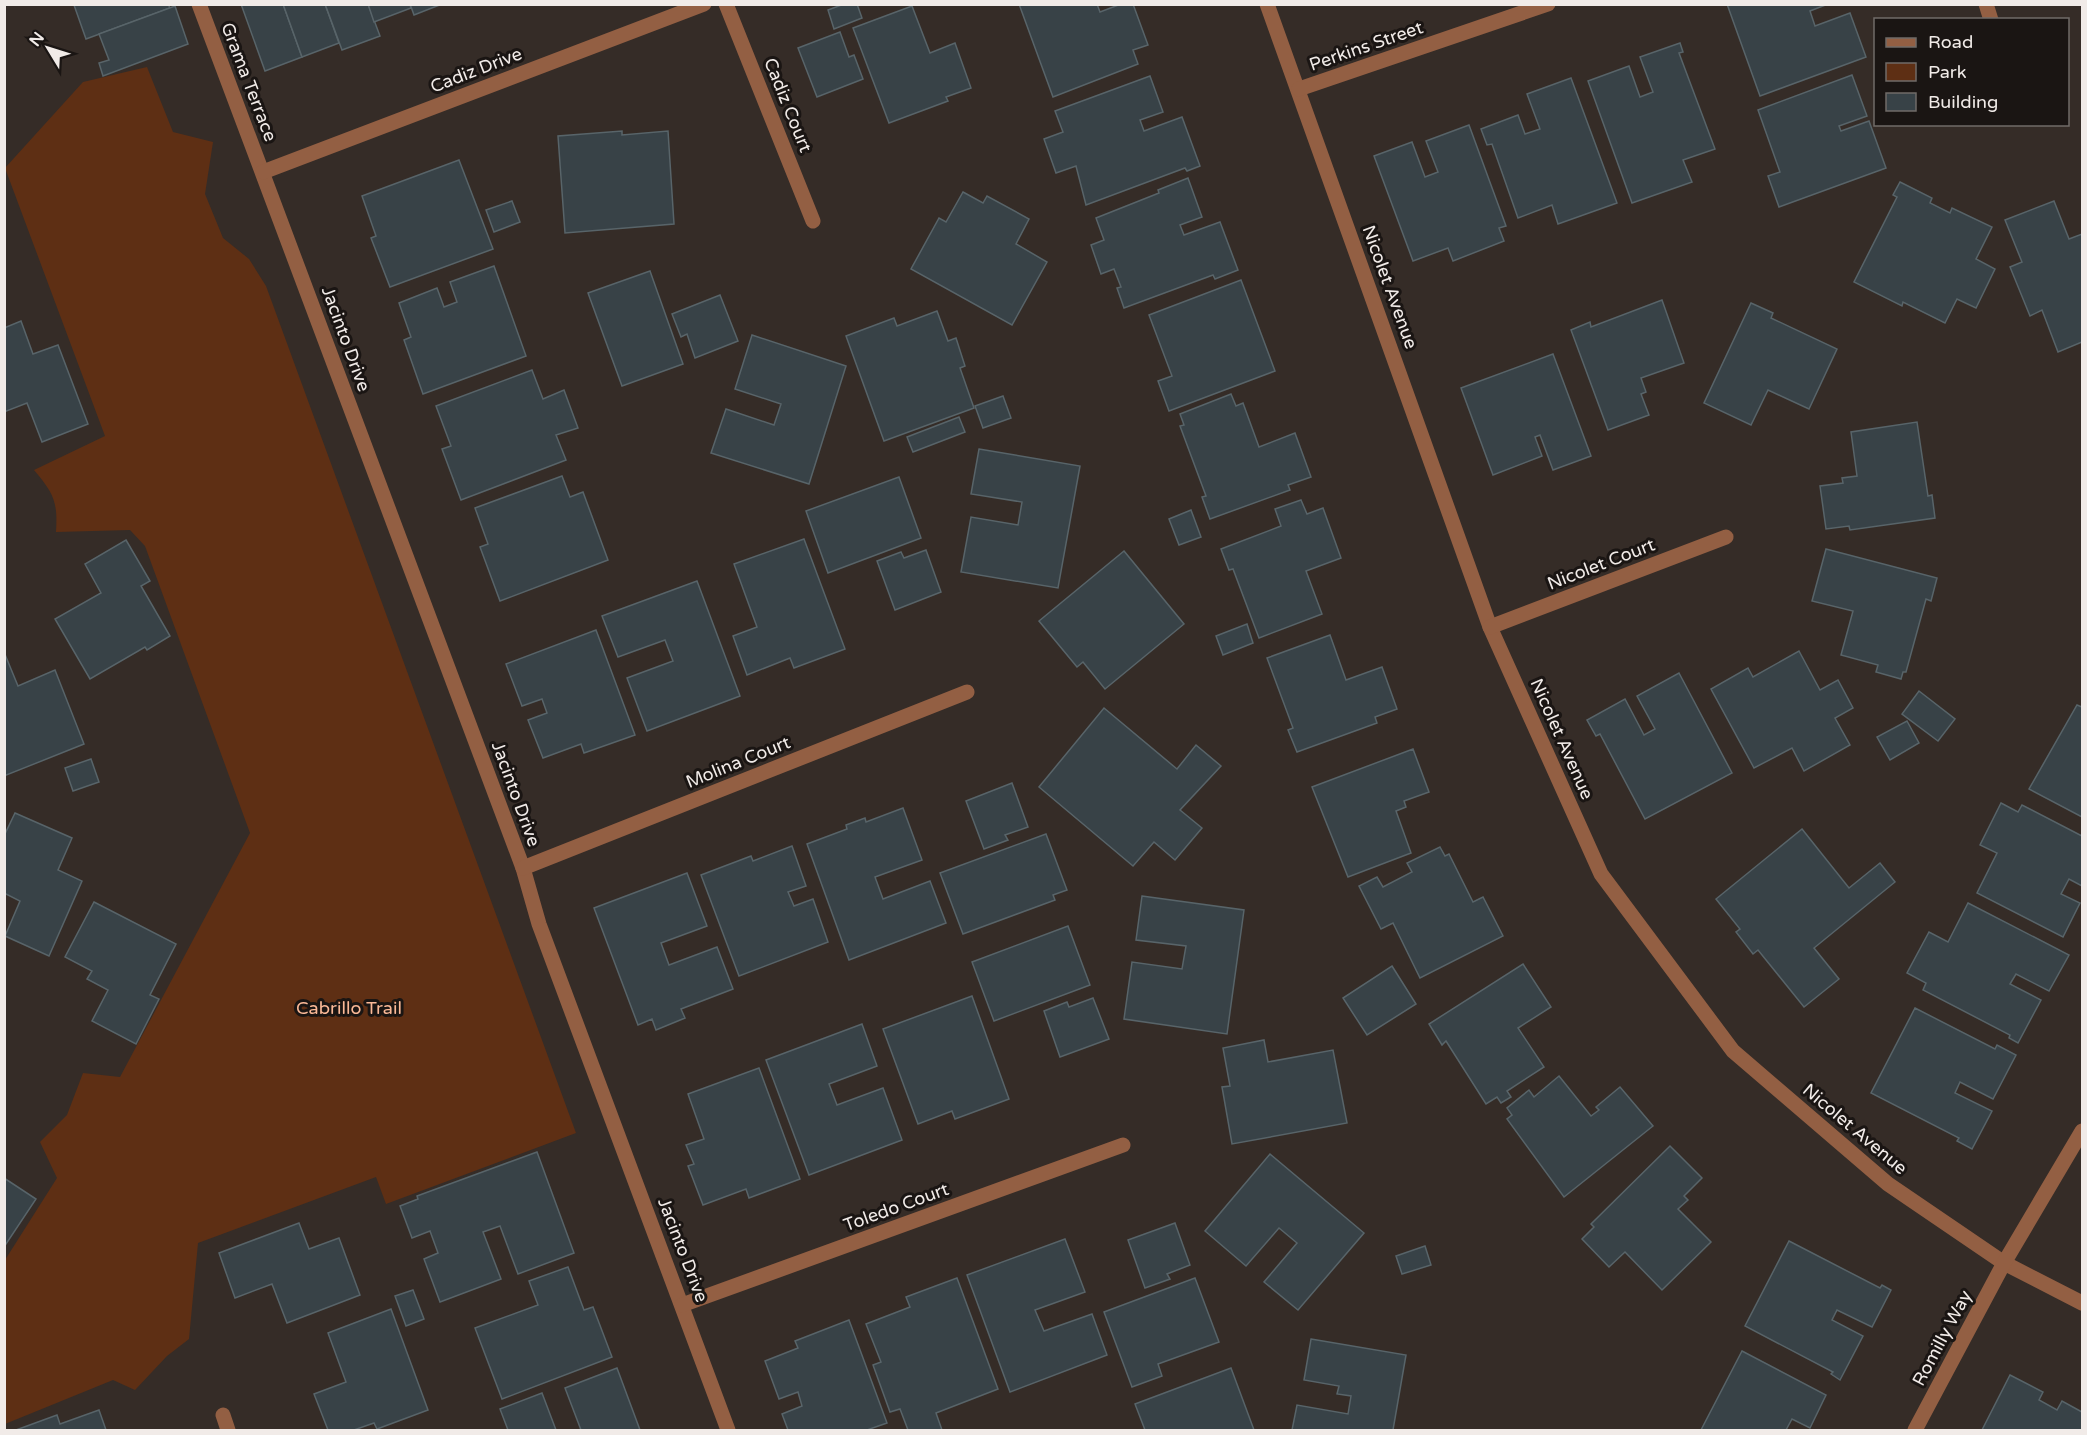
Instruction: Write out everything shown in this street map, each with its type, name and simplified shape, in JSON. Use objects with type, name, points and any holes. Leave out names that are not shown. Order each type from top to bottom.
[{"type":"street","name":"Grama Terrace","points":[[199,4],[263,172]]},
{"type":"street","name":"Cadiz Drive","points":[[263,172],[704,4]]},
{"type":"street","name":"Cadiz Court","points":[[726,4],[813,221]]},
{"type":"street","name":"Nicolet Avenue","points":[[1267,4],[1490,627],[1601,874],[1733,1051],[1887,1184],[2004,1263],[2082,1303]]},
{"type":"street","name":"Perkins Street","points":[[1299,89],[1548,4]]},
{"type":"street","name":"Jacinto Drive","points":[[263,172],[523,868],[539,924],[728,1431]]},
{"type":"street","name":"Nicolet Court","points":[[1490,627],[1726,537]]},
{"type":"street","name":"Molina Court","points":[[523,868],[967,692]]},
{"type":"street","name":"Romilly Way","points":[[1915,1431],[2004,1263],[2082,1131]]},
{"type":"street","name":"Toledo Court","points":[[682,1305],[1123,1145]]},
{"type":"street","points":[[223,1415],[228,1431]]},
{"type":"green space","name":"Cabrillo Trail","points":[[147,67],[173,132],[213,142],[205,194],[223,238],[249,259],[266,286],[576,1133],[386,1204],[376,1177],[198,1243],[189,1339],[167,1356],[135,1390],[113,1380],[5,1424],[5,1260],[57,1178],[40,1142],[67,1115],[83,1073],[120,1077],[250,833],[145,546],[130,530],[56,532],[53,498],[34,470],[105,436],[5,168],[83,82]]},
{"type":"building","points":[[168,4],[170,8],[86,39],[74,5]]},
{"type":"building","points":[[241,4],[283,4],[302,57],[265,71]]},
{"type":"building","points":[[283,4],[325,4],[339,43],[302,57]]},
{"type":"building","points":[[325,4],[368,4],[380,36],[342,50]]},
{"type":"building","points":[[368,4],[410,4],[411,8],[374,22]]},
{"type":"building","points":[[410,4],[442,4],[414,15]]},
{"type":"building","points":[[844,4],[857,4],[862,18],[834,29],[828,10]]},
{"type":"building","points":[[1019,4],[1097,4],[1100,12],[1121,4],[1133,4],[1148,45],[1133,50],[1138,64],[1053,97]]},
{"type":"building","points":[[1727,4],[1828,4],[1810,11],[1815,26],[1850,13],[1866,57],[1760,96]]},
{"type":"building","points":[[175,6],[188,44],[103,76],[99,63],[109,60],[99,34]]},
{"type":"building","points":[[912,6],[930,53],[955,43],[971,88],[946,97],[948,101],[889,123],[853,28]]},
{"type":"building","points":[[840,32],[849,57],[854,55],[863,79],[817,97],[798,48]]},
{"type":"building","points":[[1680,43],[1683,52],[1679,53],[1715,149],[1683,160],[1692,182],[1632,203],[1588,81],[1629,66],[1640,97],[1653,92],[1640,57]]},
{"type":"building","points":[[1852,75],[1867,116],[1839,126],[1841,131],[1869,121],[1886,168],[1779,207],[1768,176],[1780,172],[1758,110]]},
{"type":"building","points":[[1150,76],[1163,112],[1140,120],[1144,131],[1182,117],[1200,166],[1187,171],[1185,168],[1086,205],[1076,166],[1056,173],[1044,139],[1063,132],[1055,111]]},
{"type":"building","points":[[1571,78],[1617,203],[1558,224],[1552,205],[1518,218],[1492,144],[1487,145],[1481,129],[1518,115],[1525,134],[1540,129],[1527,94]]},
{"type":"building","points":[[1469,125],[1506,226],[1499,228],[1504,241],[1453,261],[1448,248],[1413,261],[1374,156],[1412,142],[1425,177],[1438,172],[1426,141]]},
{"type":"building","points":[[622,131],[622,135],[668,131],[674,224],[565,233],[558,136]]},
{"type":"building","points":[[459,160],[493,249],[390,287],[371,238],[376,236],[362,196]]},
{"type":"building","points":[[1188,178],[1202,217],[1180,225],[1184,235],[1220,222],[1238,270],[1215,279],[1213,275],[1124,308],[1117,288],[1121,287],[1114,269],[1101,274],[1091,245],[1104,240],[1096,218],[1159,193],[1158,190]]},
{"type":"building","points":[[1900,182],[1932,198],[1930,203],[1950,213],[1952,208],[1992,227],[1976,259],[1995,269],[1976,308],[1957,299],[1945,323],[1903,302],[1902,306],[1854,282],[1897,197],[1893,195]]},
{"type":"building","points":[[963,192],[983,203],[987,196],[1029,219],[1016,244],[1047,262],[1012,325],[911,269],[939,218],[946,222]]},
{"type":"building","points":[[512,201],[520,222],[494,232],[486,210]]},
{"type":"building","points":[[2054,201],[2069,239],[2082,234],[2082,342],[2058,352],[2042,310],[2030,316],[2010,267],[2022,262],[2005,220]]},
{"type":"building","points":[[494,266],[526,356],[423,394],[404,340],[411,337],[399,303],[437,288],[444,307],[457,302],[450,282]]},
{"type":"building","points":[[650,271],[683,364],[622,386],[588,293]]},
{"type":"building","points":[[1241,280],[1275,371],[1169,411],[1158,381],[1172,376],[1149,315]]},
{"type":"building","points":[[720,295],[738,341],[695,358],[687,334],[681,337],[672,314]]},
{"type":"building","points":[[1662,300],[1684,363],[1641,378],[1646,392],[1641,394],[1649,415],[1608,430],[1571,330],[1590,322],[1591,327]]},
{"type":"building","points":[[1751,303],[1773,313],[1771,318],[1837,349],[1809,409],[1768,390],[1751,425],[1704,403]]},
{"type":"building","points":[[937,311],[948,341],[956,338],[965,366],[960,368],[974,408],[884,441],[846,336],[894,318],[897,326]]},
{"type":"building","points":[[21,321],[33,354],[58,345],[88,424],[42,442],[27,403],[4,412],[4,328]]},
{"type":"building","points":[[752,335],[846,366],[809,484],[711,453],[726,409],[774,425],[781,404],[735,389]]},
{"type":"building","points":[[1553,354],[1591,456],[1553,470],[1540,435],[1535,437],[1542,456],[1493,475],[1461,388]]},
{"type":"building","points":[[532,370],[543,399],[564,390],[578,428],[556,435],[566,460],[461,500],[442,449],[451,446],[436,406]]},
{"type":"building","points":[[1231,394],[1236,406],[1243,403],[1259,447],[1295,433],[1311,477],[1288,485],[1290,490],[1210,519],[1202,497],[1206,496],[1180,426],[1184,425],[1180,414]]},
{"type":"building","points":[[1003,396],[1011,418],[983,428],[975,406]]},
{"type":"building","points":[[959,417],[965,432],[913,452],[907,437]]},
{"type":"building","points":[[1917,422],[1928,496],[1932,495],[1935,518],[1850,530],[1849,526],[1826,529],[1820,486],[1843,483],[1842,478],[1857,476],[1851,432]]},
{"type":"building","points":[[979,449],[1080,466],[1058,588],[961,572],[971,517],[1018,525],[1022,502],[971,494]]},
{"type":"building","points":[[562,476],[570,497],[583,492],[608,560],[500,601],[480,547],[488,544],[475,508]]},
{"type":"building","points":[[899,477],[921,538],[828,573],[806,511]]},
{"type":"building","points":[[1301,500],[1307,514],[1323,508],[1341,558],[1306,571],[1322,614],[1259,638],[1233,569],[1229,570],[1221,549],[1281,526],[1275,509]]},
{"type":"building","points":[[1191,510],[1201,537],[1179,545],[1169,519]]},
{"type":"building","points":[[804,539],[845,649],[794,668],[790,658],[747,675],[733,636],[757,627],[734,564]]},
{"type":"building","points":[[126,540],[150,581],[141,586],[170,636],[147,650],[145,647],[90,679],[55,619],[101,593],[85,564]]},
{"type":"building","points":[[1826,549],[1937,578],[1931,601],[1926,599],[1906,672],[1903,672],[1901,679],[1876,672],[1878,665],[1841,655],[1853,611],[1812,601]]},
{"type":"building","points":[[926,550],[941,592],[895,610],[877,561],[901,552],[904,558]]},
{"type":"building","points":[[1124,551],[1184,624],[1105,689],[1083,662],[1077,667],[1039,621]]},
{"type":"building","points":[[697,581],[740,696],[647,731],[627,678],[673,661],[665,640],[618,657],[602,616]]},
{"type":"building","points":[[1247,624],[1253,643],[1223,655],[1216,636]]},
{"type":"building","points":[[596,630],[635,735],[584,753],[581,744],[543,758],[528,720],[547,713],[542,699],[522,706],[506,664]]},
{"type":"building","points":[[1330,635],[1346,680],[1382,667],[1397,709],[1375,717],[1377,723],[1297,752],[1288,730],[1293,728],[1267,658]]},
{"type":"building","points":[[1799,651],[1820,690],[1838,680],[1853,708],[1835,718],[1850,745],[1804,771],[1792,748],[1754,768],[1711,689],[1748,668],[1753,677]]},
{"type":"building","points":[[4,652],[18,686],[55,670],[84,744],[4,776]]},
{"type":"building","points":[[1679,673],[1732,773],[1645,819],[1600,734],[1596,736],[1587,720],[1625,699],[1644,735],[1655,729],[1637,696]]},
{"type":"building","points":[[1919,691],[1955,719],[1938,741],[1902,714]]},
{"type":"building","points":[[2077,705],[2082,707],[2082,817],[2029,789]]},
{"type":"building","points":[[1104,708],[1177,769],[1196,745],[1221,766],[1180,810],[1202,828],[1175,860],[1154,842],[1133,866],[1039,787]]},
{"type":"building","points":[[1907,721],[1919,743],[1890,760],[1877,737]]},
{"type":"building","points":[[1413,749],[1429,792],[1404,801],[1406,807],[1396,811],[1411,853],[1348,877],[1312,787]]},
{"type":"building","points":[[91,759],[99,782],[73,791],[65,768]]},
{"type":"building","points":[[1012,783],[1028,827],[1005,835],[1008,840],[984,849],[966,801]]},
{"type":"building","points":[[2001,803],[2018,812],[2022,805],[2082,836],[2082,886],[2069,879],[2061,894],[2080,903],[2063,937],[1977,893],[1997,853],[1980,845]]},
{"type":"building","points":[[903,808],[922,860],[875,877],[883,899],[930,881],[946,923],[849,960],[807,844],[847,829],[846,825],[865,818],[866,822]]},
{"type":"building","points":[[15,813],[72,838],[58,870],[82,881],[49,956],[5,936],[20,901],[4,893],[4,836]]},
{"type":"building","points":[[1802,829],[1849,888],[1880,863],[1895,882],[1814,948],[1839,979],[1804,1007],[1758,950],[1753,954],[1736,932],[1740,929],[1716,899]]},
{"type":"building","points":[[1046,834],[1067,890],[1053,895],[1055,900],[963,934],[940,873]]},
{"type":"building","points":[[792,846],[806,886],[788,892],[794,906],[813,899],[828,942],[739,976],[701,875],[751,856],[753,861]]},
{"type":"building","points":[[1440,847],[1445,856],[1449,854],[1473,902],[1483,897],[1503,936],[1420,978],[1393,923],[1381,929],[1359,886],[1377,877],[1383,887],[1412,872],[1407,863]]},
{"type":"building","points":[[687,873],[707,926],[661,943],[669,965],[717,947],[733,989],[681,1009],[685,1018],[656,1030],[652,1019],[638,1025],[594,908]]},
{"type":"building","points":[[1142,896],[1244,910],[1227,1034],[1124,1019],[1132,962],[1182,969],[1186,946],[1136,940]]},
{"type":"building","points":[[94,902],[176,944],[150,995],[159,999],[136,1044],[92,1021],[108,990],[87,979],[92,971],[65,957]]},
{"type":"building","points":[[1968,903],[2069,955],[2049,991],[2016,974],[2010,984],[2041,1000],[2018,1043],[2009,1038],[2010,1035],[1923,990],[1926,983],[1907,973],[1929,932],[1948,942]]},
{"type":"building","points":[[1068,926],[1090,985],[994,1021],[972,962]]},
{"type":"building","points":[[1523,964],[1551,1007],[1518,1028],[1544,1067],[1507,1091],[1511,1097],[1501,1103],[1497,1097],[1486,1104],[1446,1041],[1442,1045],[1429,1024]]},
{"type":"building","points":[[1392,966],[1416,1004],[1367,1035],[1343,998]]},
{"type":"building","points":[[972,996],[1009,1099],[955,1119],[952,1111],[918,1124],[883,1029]]},
{"type":"building","points":[[1093,998],[1109,1039],[1060,1057],[1044,1011],[1067,1002],[1069,1007]]},
{"type":"building","points":[[1915,1008],[1995,1049],[1997,1045],[2016,1055],[1993,1099],[1960,1082],[1955,1093],[1992,1111],[1972,1149],[1957,1141],[1959,1138],[1871,1093]]},
{"type":"building","points":[[862,1024],[877,1066],[829,1084],[837,1105],[883,1088],[902,1140],[809,1175],[766,1060]]},
{"type":"building","points":[[1264,1040],[1268,1062],[1333,1050],[1347,1123],[1232,1144],[1222,1087],[1230,1086],[1223,1048]]},
{"type":"building","points":[[759,1068],[800,1179],[749,1198],[746,1189],[703,1205],[688,1166],[694,1164],[686,1145],[704,1139],[688,1094]]},
{"type":"building","points":[[1559,1076],[1591,1116],[1599,1110],[1596,1107],[1620,1087],[1653,1126],[1564,1197],[1507,1119],[1512,1115],[1507,1108],[1529,1090],[1534,1097]]},
{"type":"building","points":[[1670,1146],[1702,1178],[1684,1196],[1688,1200],[1678,1209],[1711,1242],[1662,1290],[1625,1252],[1609,1267],[1582,1239],[1594,1227],[1591,1224]]},
{"type":"building","points":[[537,1152],[574,1253],[518,1274],[500,1226],[483,1232],[501,1279],[440,1302],[424,1259],[438,1253],[430,1231],[412,1238],[400,1206],[418,1199],[417,1196]]},
{"type":"building","points":[[1270,1154],[1364,1233],[1298,1310],[1264,1282],[1297,1243],[1279,1228],[1246,1266],[1205,1231]]},
{"type":"building","points":[[4,1178],[36,1199],[4,1247]]},
{"type":"building","points":[[299,1223],[309,1249],[339,1238],[360,1295],[287,1323],[272,1284],[235,1298],[219,1253]]},
{"type":"building","points":[[1175,1223],[1190,1265],[1167,1274],[1170,1279],[1145,1288],[1128,1240]]},
{"type":"building","points":[[1065,1239],[1085,1292],[1035,1310],[1044,1331],[1092,1314],[1107,1355],[1010,1392],[967,1275]]},
{"type":"building","points":[[1789,1241],[1880,1288],[1882,1285],[1891,1290],[1872,1327],[1837,1310],[1832,1320],[1863,1336],[1840,1380],[1831,1374],[1833,1372],[1745,1326]]},
{"type":"building","points":[[1425,1246],[1431,1265],[1402,1274],[1396,1256]]},
{"type":"building","points":[[568,1267],[584,1310],[593,1307],[612,1357],[502,1399],[475,1328],[538,1305],[529,1281]]},
{"type":"building","points":[[957,1278],[998,1389],[936,1413],[942,1430],[908,1430],[900,1409],[890,1412],[873,1365],[881,1362],[866,1324],[910,1307],[906,1297]]},
{"type":"building","points":[[1195,1278],[1219,1342],[1158,1364],[1162,1376],[1132,1387],[1104,1312]]},
{"type":"building","points":[[413,1290],[424,1319],[406,1326],[395,1296]]},
{"type":"building","points":[[391,1309],[428,1410],[377,1429],[374,1423],[354,1430],[328,1430],[314,1394],[346,1382],[328,1333]]},
{"type":"building","points":[[849,1320],[887,1423],[867,1430],[788,1430],[782,1414],[802,1406],[798,1392],[779,1399],[765,1361],[798,1348],[795,1341]]},
{"type":"building","points":[[1311,1339],[1406,1355],[1393,1430],[1292,1430],[1297,1405],[1348,1414],[1351,1396],[1337,1394],[1339,1386],[1304,1380]]},
{"type":"building","points":[[1742,1351],[1826,1395],[1810,1428],[1792,1419],[1786,1430],[1701,1430]]},
{"type":"building","points":[[617,1368],[640,1430],[581,1430],[565,1388]]},
{"type":"building","points":[[1231,1368],[1254,1430],[1145,1430],[1135,1404]]},
{"type":"building","points":[[2010,1375],[2043,1392],[2039,1400],[2057,1410],[2062,1401],[2082,1412],[2082,1430],[1982,1430]]},
{"type":"building","points":[[542,1393],[556,1430],[508,1430],[500,1409]]},
{"type":"building","points":[[99,1410],[106,1430],[16,1430],[57,1415],[60,1424]]}]
